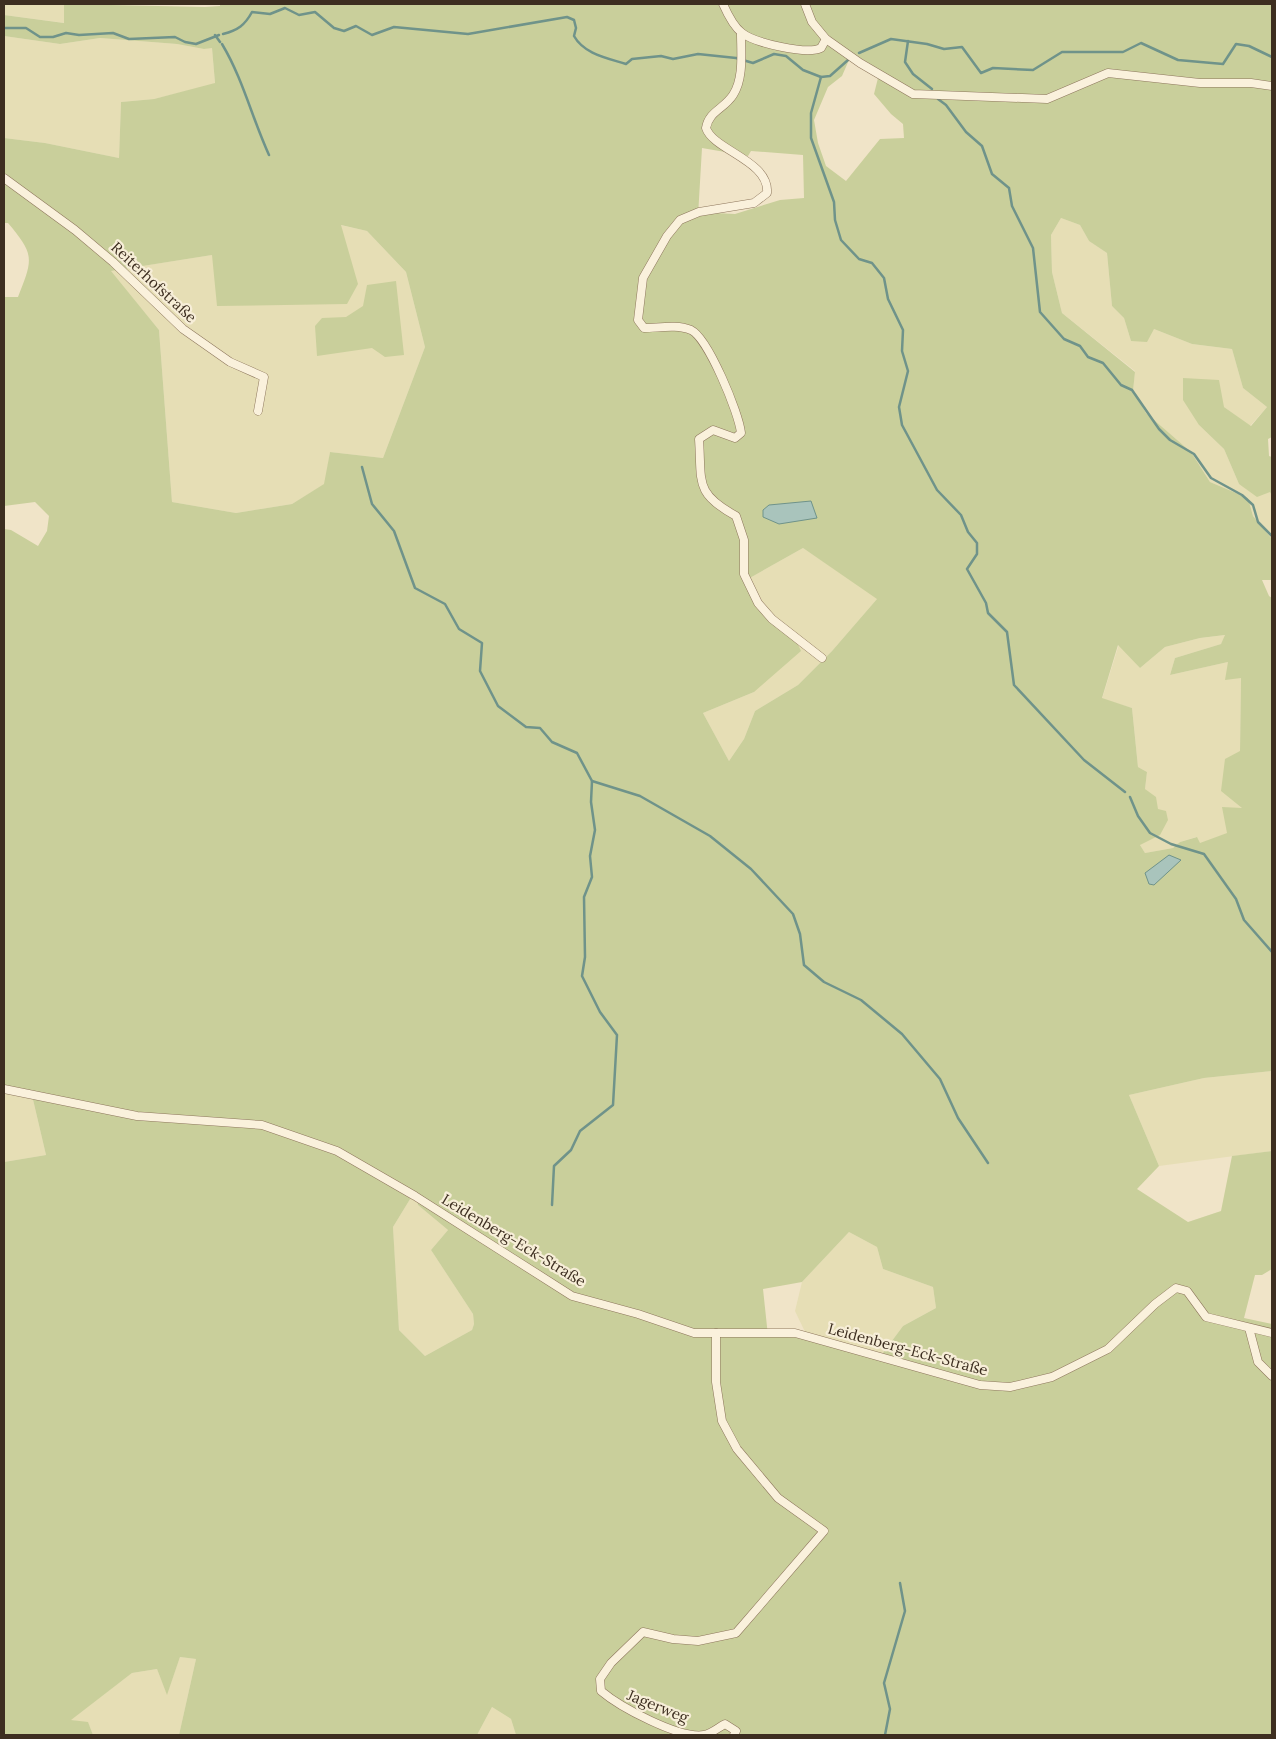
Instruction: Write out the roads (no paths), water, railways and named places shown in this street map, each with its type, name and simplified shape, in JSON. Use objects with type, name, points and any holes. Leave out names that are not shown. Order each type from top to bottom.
[{"type":"street","points":[[724,4],[741,33],[739,79],[733,95],[711,114],[706,128],[714,140],[746,160],[766,184],[767,193],[754,204],[699,212],[680,220],[672,228],[643,278],[638,320],[644,328],[679,327],[692,330],[704,345],[728,390],[740,422],[741,433],[735,438],[713,430],[699,439],[700,481],[714,504],[736,516],[744,540],[744,574],[758,603],[772,619],[822,658]]},
{"type":"street","points":[[805,4],[812,22],[826,39],[860,63],[913,94],[1047,99],[1108,73],[1200,84],[1251,83],[1272,86]]},
{"type":"street","points":[[741,33],[763,42],[809,51],[821,48],[826,39]]},
{"type":"street","name":"Reiterhofstraße","points":[[4,178],[90,243],[189,334],[230,362],[264,377],[258,410]]},
{"type":"street","name":"Leidenberg-Eck-Straße","points":[[4,1089],[136,1116],[262,1125],[337,1151],[416,1196],[572,1296],[638,1314],[694,1333],[795,1332],[980,1385],[1010,1387],[1052,1377],[1108,1349],[1155,1304],[1176,1288],[1187,1291],[1206,1317],[1272,1333]]},
{"type":"street","points":[[1249,1328],[1258,1362],[1272,1376]]},
{"type":"street","name":"Jagerweg","points":[[716,1334],[716,1382],[722,1421],[737,1450],[778,1498],[824,1531],[736,1633],[698,1640],[673,1639],[643,1632],[611,1663],[600,1679],[601,1691],[618,1705],[681,1733],[705,1735],[725,1724],[736,1731],[734,1735]]},
{"type":"water","points":[[811,501],[817,518],[779,524],[763,517],[763,510],[769,505]]},
{"type":"water","points":[[1169,855],[1181,860],[1154,885],[1149,884],[1145,873]]},
{"type":"waterway","points":[[223,34],[233,31],[240,26],[252,12],[270,14],[285,8],[299,15],[315,12],[334,28],[344,31],[356,26],[372,35],[394,27],[468,34],[567,17],[574,20],[576,28],[574,36],[584,47],[604,57],[626,64],[632,59],[661,56],[673,59],[698,54],[736,58],[753,63],[774,54],[786,56],[803,70],[821,77],[830,76],[848,60]]},
{"type":"waterway","points":[[4,28],[26,28],[40,37],[53,37],[66,33],[79,35],[113,33],[129,39],[175,37],[185,42],[196,44],[219,35]]},
{"type":"waterway","points":[[215,35],[220,42]]},
{"type":"waterway","points":[[859,53],[891,39],[927,44],[944,49],[962,47],[981,73],[993,68],[1033,70],[1062,52],[1123,52],[1141,43],[1178,60],[1223,64],[1236,44],[1249,46],[1272,57]]},
{"type":"waterway","points":[[908,41],[905,62],[913,74],[932,89]]},
{"type":"waterway","points":[[222,44],[242,85],[269,155]]},
{"type":"waterway","points":[[821,77],[811,113],[811,138],[834,202],[835,220],[841,240],[859,259],[872,263],[884,278],[888,299],[903,330],[902,351],[908,371],[899,407],[902,425],[937,490],[961,515],[968,532],[977,543],[977,554],[967,569],[986,603],[988,613],[1007,632],[1014,685],[1084,760],[1125,792]]},
{"type":"waterway","points":[[938,99],[946,105],[966,132],[982,146],[992,174],[1009,188],[1012,206],[1033,248],[1040,312],[1064,339],[1080,346],[1088,357],[1103,363],[1121,385],[1132,390],[1159,429],[1170,440],[1194,454],[1211,478],[1242,495],[1253,505],[1258,522],[1272,536]]},
{"type":"waterway","points":[[362,467],[372,504],[394,531],[415,588],[445,604],[459,629],[482,643],[480,671],[498,706],[526,727],[540,728],[552,742],[577,753],[592,781],[640,796],[710,836],[751,869],[793,914],[800,934],[804,965],[824,982],[861,1000],[902,1034],[940,1079],[958,1118],[988,1163]]},
{"type":"waterway","points":[[552,1205],[554,1166],[571,1150],[580,1131],[613,1105],[617,1035],[600,1012],[582,976],[585,957],[584,897],[592,877],[590,856],[595,830],[591,802],[592,781]]},
{"type":"waterway","points":[[1130,797],[1138,816],[1150,833],[1171,844],[1204,854],[1236,899],[1244,920],[1272,952]]},
{"type":"waterway","points":[[885,1735],[890,1709],[884,1683],[905,1611],[900,1583]]}]
